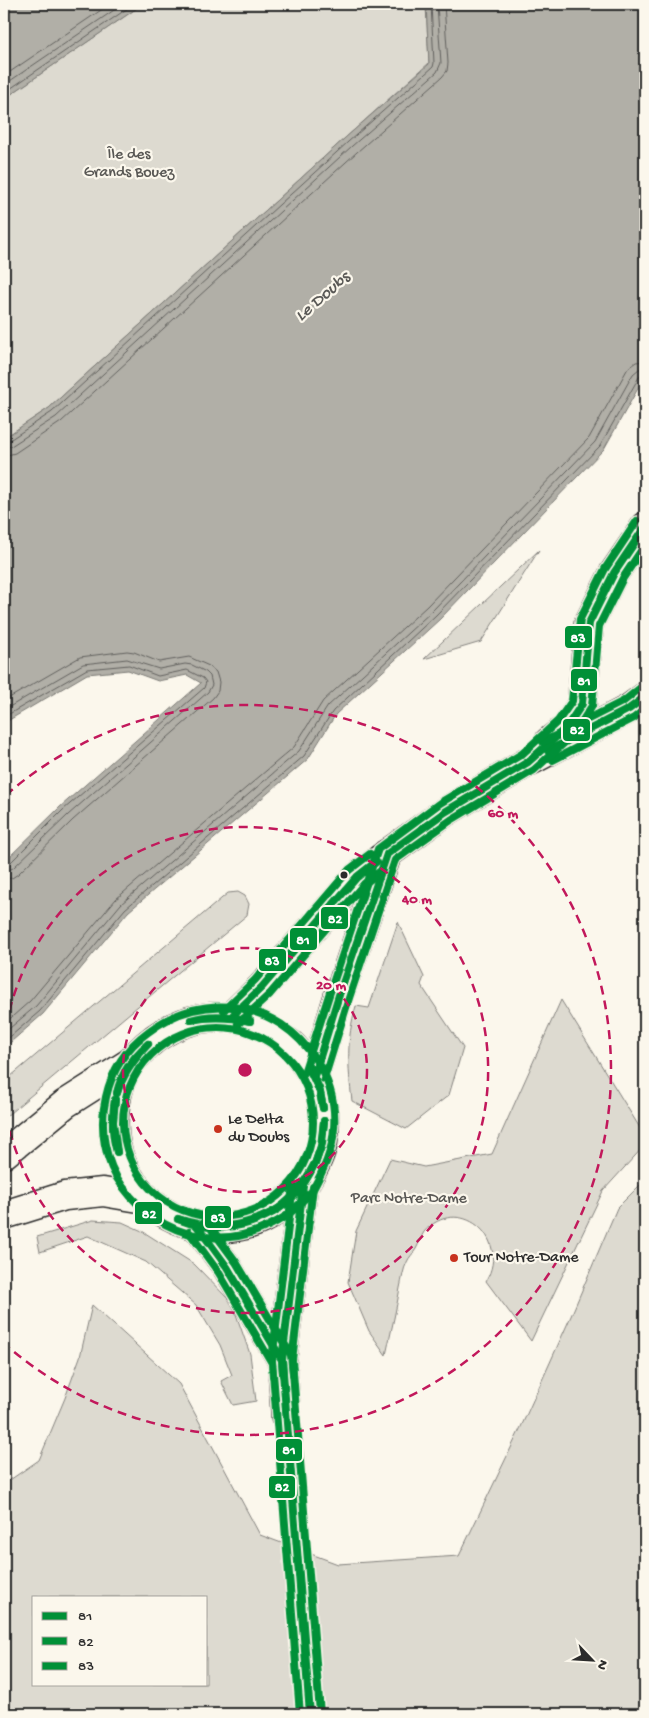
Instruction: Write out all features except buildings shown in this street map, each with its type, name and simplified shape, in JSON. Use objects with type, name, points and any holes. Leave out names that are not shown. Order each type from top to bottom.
[{"type":"main road","points":[[528,762],[566,728],[582,704],[589,623],[614,573],[645,527]]},
{"type":"main road","points":[[231,1017],[262,987],[358,877],[387,854],[445,812],[528,762],[629,709],[645,698]]},
{"type":"main road","points":[[314,1076],[339,995],[387,854]]},
{"type":"main road","points":[[4,1154],[65,1104],[131,1062],[150,1041],[175,1026],[202,1018],[231,1017],[265,1026],[293,1047],[314,1076],[321,1095],[324,1116],[323,1141],[316,1165],[303,1186],[282,1207],[256,1222],[226,1228],[197,1226],[169,1216],[145,1199],[127,1176],[116,1148],[113,1119],[118,1089],[131,1062]]},
{"type":"main road","points":[[286,1418],[282,1360],[303,1186]]},
{"type":"main road","points":[[4,1215],[65,1196],[103,1192],[145,1199]]},
{"type":"main road","points":[[197,1226],[227,1267],[282,1360]]},
{"type":"green space","name":"Île des Grands Bouez","points":[[143,4],[426,4],[429,63],[49,408],[4,438],[4,99]]},
{"type":"green space","points":[[539,550],[481,642],[424,659]]},
{"type":"green space","points":[[238,892],[245,896],[249,904],[247,915],[4,1118],[4,1082],[228,893]]},
{"type":"green space","points":[[398,922],[424,977],[421,985],[463,1048],[449,1095],[406,1129],[352,1101],[349,1065],[349,1042],[356,1006],[369,1008]]},
{"type":"green space","name":"Parc Notre-Dame","points":[[561,1000],[645,1136],[645,1145],[603,1191],[531,1341],[486,1281],[492,1264],[492,1249],[487,1236],[477,1225],[465,1219],[451,1217],[437,1221],[424,1232],[406,1265],[386,1355],[369,1331],[348,1282],[356,1231],[390,1159],[424,1167],[492,1154]]},
{"type":"green space","points":[[645,1180],[645,1714],[4,1714],[4,1484],[39,1460],[80,1357],[92,1305],[179,1384],[260,1535],[338,1564],[459,1556],[521,1427],[617,1208]]},
{"type":"green space","points":[[93,1220],[122,1222],[142,1231],[194,1264],[232,1303],[250,1354],[256,1401],[233,1405],[221,1381],[232,1375],[220,1345],[196,1305],[146,1262],[88,1236],[40,1252],[37,1237]]},
{"type":"water","points":[[4,4],[143,4],[4,99]]},
{"type":"water","name":"Le Doubs","points":[[426,4],[645,4],[645,376],[604,449],[440,619],[336,714],[308,759],[128,912],[43,1014],[4,1048],[4,862],[60,807],[201,683],[187,675],[158,681],[128,670],[87,674],[4,723],[4,438],[49,408],[345,138],[429,64]]},
{"type":"tunnel","points":[[286,1418],[310,1714]]},
{"type":"transit line","name":"83","points":[[304,1073],[378,849],[440,803],[522,754],[558,721],[572,701],[580,619],[605,569],[637,521]]},
{"type":"transit line","name":"81","points":[[314,1076],[339,995],[387,854],[445,812],[528,762],[566,728],[582,704],[589,623],[614,573],[645,527]]},
{"type":"transit line","name":"82","points":[[324,1079],[395,860],[451,820],[534,770],[574,734],[592,706],[599,626],[623,578],[645,545]]},
{"type":"transit line","name":"83","points":[[543,742],[624,701],[639,689]]},
{"type":"transit line","name":"81","points":[[548,751],[629,709],[645,697]]},
{"type":"transit line","name":"82","points":[[553,760],[634,718],[645,709]]},
{"type":"transit line","name":"83","points":[[224,1010],[255,980],[349,870],[370,854]]},
{"type":"transit line","name":"81","points":[[231,1017],[262,987],[357,877],[376,862]]},
{"type":"transit line","name":"82","points":[[238,1024],[270,994],[364,884],[382,870]]},
{"type":"transit line","name":"82","points":[[310,1193],[286,1216],[264,1228],[242,1235],[198,1236],[177,1229],[157,1219],[139,1205],[123,1187],[107,1155],[103,1132],[104,1108],[112,1078],[121,1060],[133,1045],[148,1032],[169,1019],[192,1010],[215,1007],[238,1008],[260,1014],[281,1024],[300,1040],[316,1060],[325,1076],[333,1101],[332,1145],[324,1168],[312,1191]]},
{"type":"transit line","name":"81","points":[[191,1020],[221,1016],[250,1021]]},
{"type":"transit line","name":"81","points":[[191,1020],[220,1018],[250,1021]]},
{"type":"transit line","name":"83","points":[[209,1027],[227,1027],[246,1031],[263,1038],[278,1048],[292,1062],[302,1077],[309,1094],[313,1122],[309,1150],[302,1167],[292,1182],[278,1196],[263,1206],[246,1213],[227,1217],[209,1217],[190,1213],[173,1206],[158,1196],[144,1182],[134,1167],[127,1150],[123,1131],[123,1113],[127,1094],[134,1077],[144,1062],[158,1048],[173,1038],[190,1031],[209,1027]]},
{"type":"transit line","name":"81","points":[[117,1093],[121,1079],[128,1066],[148,1044]]},
{"type":"transit line","name":"81","points":[[117,1093],[122,1079],[148,1044]]},
{"type":"transit line","name":"81","points":[[308,1066],[319,1088],[323,1108]]},
{"type":"transit line","name":"81","points":[[308,1066],[320,1092],[323,1108]]},
{"type":"transit line","name":"81","points":[[115,1100],[113,1122],[117,1152]]},
{"type":"transit line","name":"81","points":[[115,1100],[113,1126],[117,1152]]},
{"type":"transit line","name":"81","points":[[315,1164],[321,1146],[324,1121]]},
{"type":"transit line","name":"81","points":[[315,1164],[322,1144],[324,1121]]},
{"type":"transit line","name":"81","points":[[273,1212],[297,1192],[314,1165]]},
{"type":"transit line","name":"81","points":[[273,1212],[297,1192],[314,1165]]},
{"type":"transit line","name":"82","points":[[293,1185],[272,1360],[300,1714]]},
{"type":"transit line","name":"81","points":[[303,1186],[282,1360],[310,1714]]},
{"type":"transit line","name":"83","points":[[313,1187],[292,1360],[320,1713]]},
{"type":"transit line","name":"81","points":[[178,1219],[203,1225],[226,1226],[249,1222],[273,1212]]},
{"type":"transit line","name":"81","points":[[178,1219],[202,1226],[226,1227],[250,1223],[273,1212]]},
{"type":"transit line","name":"83","points":[[205,1220],[236,1262],[291,1355],[293,1374]]},
{"type":"transit line","name":"81","points":[[197,1226],[227,1267],[282,1360],[283,1375]]},
{"type":"transit line","name":"82","points":[[189,1232],[219,1273],[272,1363],[273,1376]]},
{"type":"place","name":"Le Delta du Doubs","points":[[218,1129]]},
{"type":"place","name":"Tour Notre-Dame","points":[[454,1258]]}]
